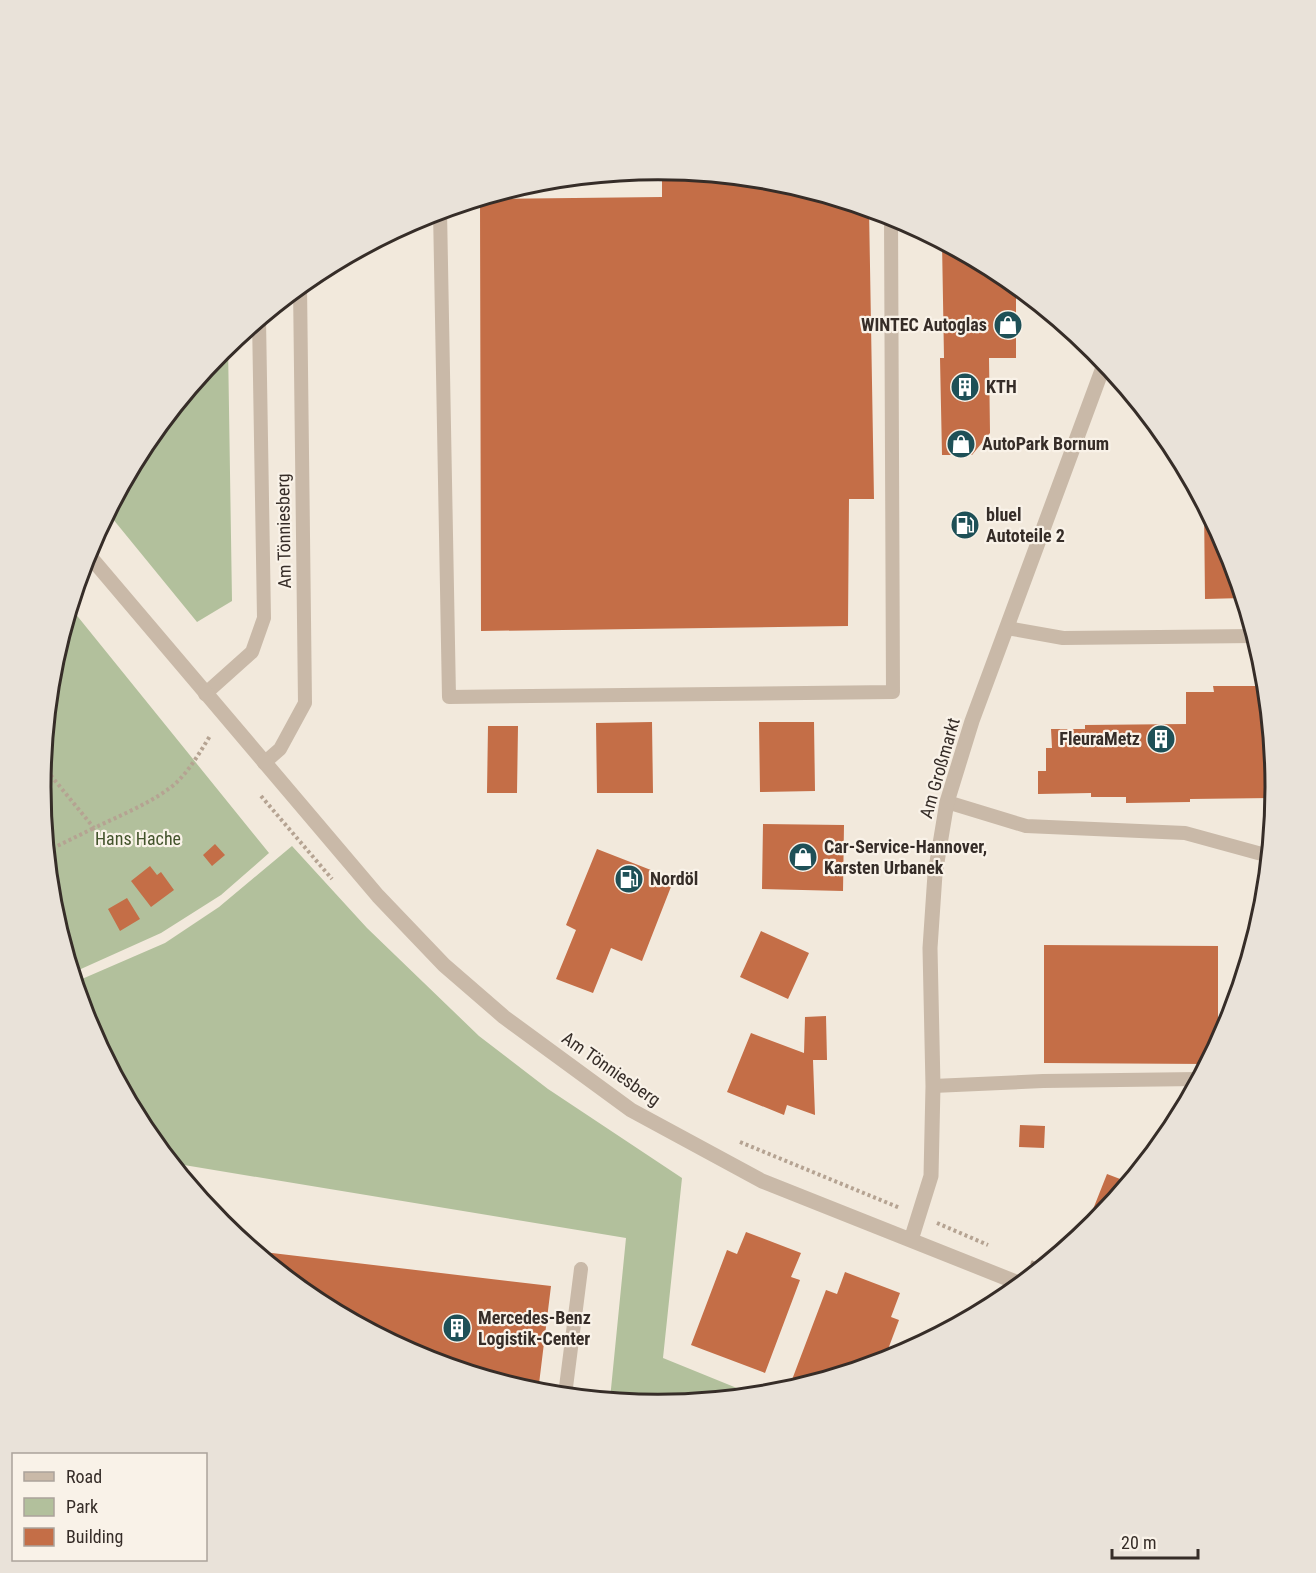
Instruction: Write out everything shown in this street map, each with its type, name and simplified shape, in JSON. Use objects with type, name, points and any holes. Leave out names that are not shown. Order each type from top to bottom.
[{"type":"street","name":"Am Großmarkt","points":[[911,1240],[931,1176],[933,1086],[930,948],[934,874],[947,802],[972,721],[1101,372]]},
{"type":"street","name":"Am Tönniesberg","points":[[94,562],[378,896],[444,965],[504,1017],[631,1110],[699,1149],[762,1181],[1011,1280]]},
{"type":"lane","points":[[440,221],[449,697],[893,692],[891,226]]},
{"type":"lane","name":"Am Tönniesberg","points":[[264,763],[280,749],[305,703],[300,297]]},
{"type":"lane","name":"Am Tönniesberg","points":[[205,694],[252,651],[264,618],[259,329]]},
{"type":"lane","points":[[1007,628],[1064,638],[1246,636]]},
{"type":"lane","points":[[947,802],[1026,826],[1185,833],[1261,854]]},
{"type":"lane","points":[[933,1086],[1043,1081],[1190,1079]]},
{"type":"lane","points":[[566,1386],[581,1269]]},
{"type":"path","points":[[54,848],[142,804],[175,784],[194,762],[210,736]]},
{"type":"path","points":[[51,776],[94,828]]},
{"type":"path","points":[[736,1140],[991,1246]]},
{"type":"path","points":[[1021,1258],[1034,1263]]},
{"type":"green space","points":[[228,358],[232,601],[197,622],[113,519],[153,449],[176,417]]},
{"type":"green space","name":"Hans Hache","points":[[76,615],[269,853],[221,895],[161,933],[79,970],[56,866],[51,786],[56,707]]},
{"type":"green space","points":[[292,846],[367,928],[479,1036],[548,1089],[682,1178],[663,1358],[737,1388],[658,1394],[611,1391],[626,1238],[183,1165],[153,1124],[132,1090],[97,1019],[82,979],[165,943],[219,907]]},
{"type":"building","points":[[662,179],[698,181],[776,191],[815,200],[869,218],[874,499],[849,499],[848,626],[481,631],[480,207],[507,199],[662,197]]},
{"type":"building","points":[[942,251],[1016,297],[1016,358],[989,358],[990,433],[972,455],[942,455],[940,358],[944,358]]},
{"type":"building","points":[[1204,523],[1219,554],[1235,598],[1205,599]]},
{"type":"building","name":"FleuraMetz","points":[[1213,686],[1256,686],[1264,747],[1265,798],[1126,803],[1126,797],[1091,797],[1091,793],[1038,794],[1038,771],[1046,771],[1046,748],[1052,748],[1051,729],[1085,729],[1085,725],[1186,724],[1186,692],[1214,692]]},
{"type":"building","points":[[652,722],[653,793],[597,793],[596,723]]},
{"type":"building","points":[[759,722],[814,722],[815,791],[760,792]]},
{"type":"building","points":[[488,726],[518,726],[517,793],[487,793]]},
{"type":"building","name":"Car-Service-Hannover, Karsten Urbanek","points":[[763,824],[844,825],[843,891],[762,889]]},
{"type":"building","points":[[215,844],[225,855],[212,866],[203,855]]},
{"type":"building","points":[[597,849],[674,879],[642,961],[611,948],[593,993],[556,979],[576,930],[566,925]]},
{"type":"building","points":[[150,866],[157,875],[161,872],[174,890],[151,907],[131,881]]},
{"type":"building","points":[[127,898],[140,919],[120,931],[108,909]]},
{"type":"building","points":[[761,931],[809,953],[788,999],[740,977]]},
{"type":"building","points":[[1044,945],[1218,946],[1218,1021],[1197,1064],[1044,1063]]},
{"type":"building","points":[[826,1016],[827,1060],[813,1060],[815,1115],[787,1105],[784,1115],[727,1092],[751,1033],[804,1053],[805,1017]]},
{"type":"building","points":[[1020,1125],[1045,1126],[1044,1148],[1019,1147]]},
{"type":"building","points":[[1107,1174],[1121,1179],[1114,1187],[1093,1210]]},
{"type":"building","points":[[746,1232],[801,1253],[791,1277],[800,1280],[765,1373],[691,1345],[727,1250],[737,1254]]},
{"type":"building","name":"Mercedes-Benz Logistik-Center","points":[[270,1253],[551,1286],[539,1382],[463,1361],[390,1331],[321,1291]]},
{"type":"building","points":[[845,1272],[900,1293],[891,1317],[899,1320],[889,1347],[853,1361],[793,1378],[826,1290],[837,1294]]},
{"type":"place","name":"WINTEC Autoglas","points":[[1008,325]]},
{"type":"place","name":"KTH","points":[[965,387]]},
{"type":"place","name":"AutoPark Bornum","points":[[961,444]]},
{"type":"place","name":"bluel Autoteile 2","points":[[965,525]]},
{"type":"place","name":"FleuraMetz","points":[[1161,739]]},
{"type":"place","name":"Car-Service-Hannover, Karsten Urbanek","points":[[803,857]]},
{"type":"place","name":"Nordöl","points":[[629,879]]},
{"type":"place","name":"Mercedes-Benz Logistik-Center","points":[[457,1328]]}]
